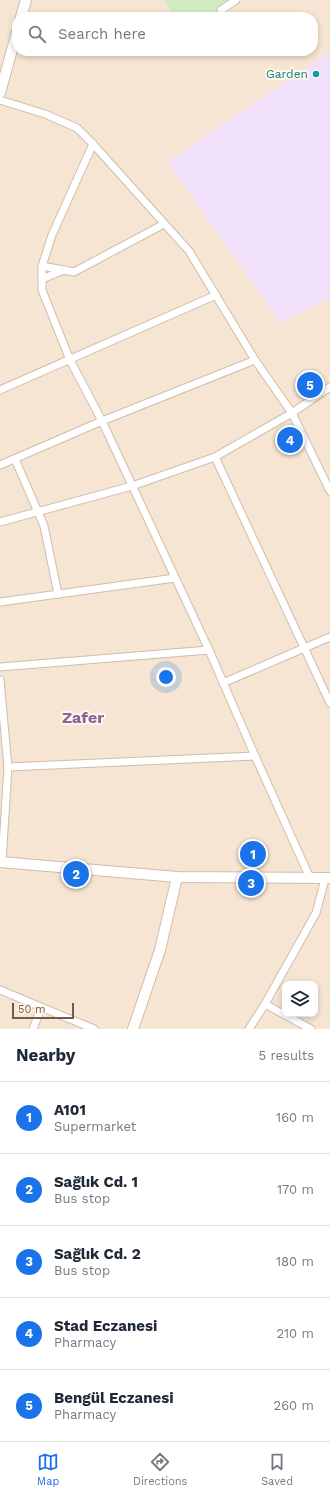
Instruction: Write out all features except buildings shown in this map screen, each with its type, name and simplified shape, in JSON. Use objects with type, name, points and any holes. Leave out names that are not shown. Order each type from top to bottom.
[{"type":"street","points":[[22,12],[26,0]]},
{"type":"street","points":[[221,10],[236,0]]},
{"type":"street","points":[[0,93],[12,50]]},
{"type":"street","points":[[0,100],[45,114],[77,128],[189,251],[255,360],[292,413],[330,491]]},
{"type":"street","points":[[93,144],[52,235],[42,266],[42,290],[70,360],[102,421],[209,650],[310,878]]},
{"type":"street","points":[[42,266],[74,272],[164,224]]},
{"type":"street","points":[[42,279],[64,270]]},
{"type":"street","points":[[0,390],[216,295]]},
{"type":"street","points":[[0,465],[15,460],[102,421],[255,360]]},
{"type":"street","points":[[0,522],[132,486],[215,457],[292,413],[330,387]]},
{"type":"street","points":[[215,457],[330,703]]},
{"type":"street","points":[[15,460],[44,526],[58,594]]},
{"type":"street","points":[[0,602],[175,578]]},
{"type":"street","points":[[223,683],[330,637]]},
{"type":"street","points":[[0,667],[209,650]]},
{"type":"street","points":[[0,680],[8,767],[1,862],[177,877],[328,878],[316,913],[265,1004],[249,1029]]},
{"type":"street","points":[[8,767],[255,756]]},
{"type":"street","points":[[133,1029],[160,950],[177,877]]},
{"type":"street","points":[[0,990],[94,1029]]},
{"type":"street","points":[[265,1004],[306,1028]]},
{"type":"street","points":[[33,1029],[41,1008]]},
{"type":"shaded area","points":[[0,0],[330,0],[330,1029],[0,1029]]},
{"type":"shaded area","points":[[330,52],[330,302],[327,299],[281,323],[167,162]]},
{"type":"green space","points":[[164,0],[237,0],[220,12],[172,12]]},
{"type":"place","name":"Garden","points":[[316,74]]},
{"type":"place","name":"Bengül Eczanesi","points":[[310,385]]},
{"type":"place","name":"Stad Eczanesi","points":[[290,440]]},
{"type":"place","name":"A101","points":[[253,854]]},
{"type":"place","name":"Sağlık Cd. 1","points":[[76,874]]},
{"type":"place","name":"Sağlık Cd. 2","points":[[251,883]]},
{"type":"district","name":"Zafer","points":[[83,717]]}]
